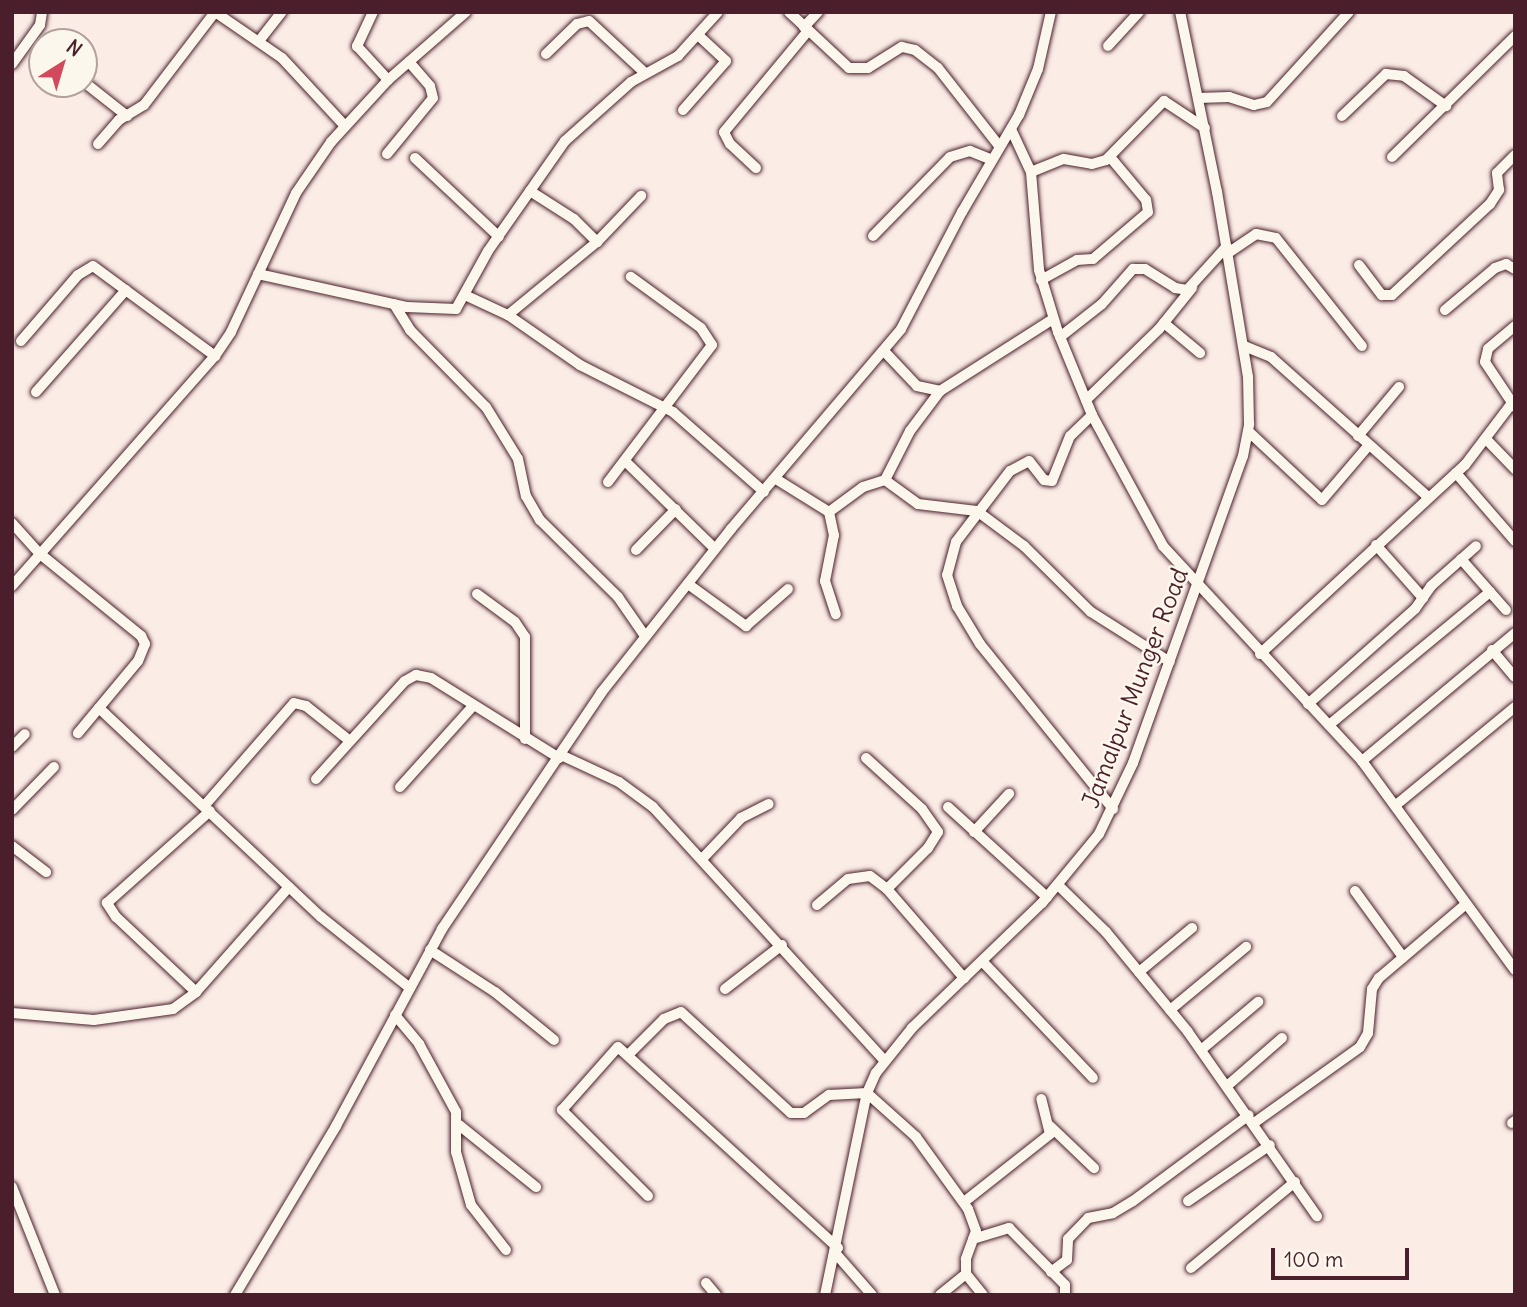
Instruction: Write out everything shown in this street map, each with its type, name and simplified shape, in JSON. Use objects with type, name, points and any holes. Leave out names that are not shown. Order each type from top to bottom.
[{"type":"street","points":[[12,63],[40,24],[42,12]]},
{"type":"street","points":[[98,144],[144,104],[215,12],[260,41],[301,76],[345,126]]},
{"type":"street","points":[[260,41],[282,12]]},
{"type":"street","points":[[373,12],[357,46],[388,80]]},
{"type":"street","points":[[12,586],[215,356],[296,193],[345,126],[388,80],[466,12]]},
{"type":"street","points":[[258,274],[394,304],[450,312],[467,296],[499,237],[565,141],[645,73],[678,56],[718,12]]},
{"type":"street","points":[[789,12],[849,68],[868,68],[902,47],[915,50],[938,68],[1000,147]]},
{"type":"street","points":[[756,167],[730,144],[724,132],[818,12]]},
{"type":"street","points":[[235,1295],[396,1015],[430,950],[560,757],[645,636],[901,329],[1011,129],[1038,69],[1051,12]]},
{"type":"street","points":[[1108,46],[1139,12]]},
{"type":"street","name":"Jamalpur Munger Road","points":[[825,1295],[837,1251],[867,1093],[884,1060],[1058,885],[1113,809],[1198,587],[1248,431],[1250,406],[1244,346],[1205,128],[1180,12]]},
{"type":"street","points":[[1198,98],[1228,97],[1254,105],[1267,102],[1349,12]]},
{"type":"street","points":[[546,54],[577,24],[589,21],[645,73]]},
{"type":"street","points":[[683,110],[726,61],[698,35]]},
{"type":"street","points":[[1392,156],[1515,36]]},
{"type":"street","points":[[387,154],[433,98],[430,86],[409,62]]},
{"type":"street","points":[[1342,116],[1386,74],[1404,76],[1446,106]]},
{"type":"street","points":[[98,93],[127,116]]},
{"type":"street","points":[[1031,172],[1064,159],[1098,164],[1110,157],[1160,102],[1173,104],[1205,128]]},
{"type":"street","points":[[1011,129],[1031,172],[1041,280],[1053,319],[1092,415],[1163,546],[1260,654],[1362,761],[1514,969]]},
{"type":"street","points":[[873,236],[950,157],[970,151],[992,160]]},
{"type":"street","points":[[1359,265],[1382,295],[1392,295],[1490,204],[1499,190],[1497,173],[1515,155]]},
{"type":"street","points":[[1041,280],[1077,260],[1093,260],[1148,212],[1146,200],[1110,157]]},
{"type":"street","points":[[415,158],[499,237]]},
{"type":"street","points":[[530,191],[565,212],[597,242]]},
{"type":"street","points":[[509,315],[597,242],[641,196]]},
{"type":"street","points":[[1086,400],[1164,323],[1194,285],[1228,249],[1256,234],[1276,238],[1362,346]]},
{"type":"street","points":[[1444,310],[1495,268],[1506,264],[1515,269]]},
{"type":"street","points":[[21,341],[89,266],[215,356]]},
{"type":"street","points":[[1060,337],[1102,304],[1133,269],[1145,269],[1180,290],[1194,285]]},
{"type":"street","points":[[608,482],[705,360],[711,340],[631,277]]},
{"type":"street","points":[[36,392],[126,290]]},
{"type":"street","points":[[467,296],[509,315],[580,365],[665,407],[708,439],[764,492]]},
{"type":"street","points":[[394,304],[410,330],[486,407],[517,458],[526,496],[540,520],[612,591],[645,636]]},
{"type":"street","points":[[830,512],[863,487],[885,480],[910,430],[940,391],[1053,319]]},
{"type":"street","points":[[1164,323],[1200,353]]},
{"type":"street","points":[[1260,654],[1456,473],[1513,405],[1487,367],[1485,356],[1515,326]]},
{"type":"street","points":[[1244,346],[1272,357],[1427,497]]},
{"type":"street","points":[[884,351],[917,386],[940,391]]},
{"type":"street","points":[[1358,436],[1399,387]]},
{"type":"street","points":[[1092,415],[1070,436],[1052,481],[1044,480],[1035,465],[1024,461],[1010,471],[977,512],[947,564],[957,606],[996,666],[1113,809]]},
{"type":"street","points":[[1248,431],[1322,500],[1369,445]]},
{"type":"street","points":[[1486,439],[1515,469]]},
{"type":"street","points":[[626,462],[715,549]]},
{"type":"street","points":[[1456,473],[1515,541]]},
{"type":"street","points":[[776,479],[830,512],[834,535],[825,582],[836,614]]},
{"type":"street","points":[[885,480],[918,504],[977,512],[1024,545],[1091,612],[1170,662]]},
{"type":"street","points":[[636,550],[676,509]]},
{"type":"street","points":[[12,523],[39,553],[141,636],[145,644],[138,662],[78,733]]},
{"type":"street","points":[[1376,545],[1423,598]]},
{"type":"street","points":[[1308,704],[1476,546]]},
{"type":"street","points":[[1461,559],[1506,610]]},
{"type":"street","points":[[688,584],[746,626],[789,589]]},
{"type":"street","points":[[1329,725],[1490,592]]},
{"type":"street","points":[[477,594],[515,622],[525,637],[525,739]]},
{"type":"street","points":[[1362,761],[1515,633]]},
{"type":"street","points":[[1492,650],[1515,677]]},
{"type":"street","points":[[316,779],[410,677],[430,678],[525,739],[636,794],[702,859],[884,1060]]},
{"type":"street","points":[[196,992],[116,917],[107,903],[208,808],[294,703],[306,706],[350,741]]},
{"type":"street","points":[[400,787],[472,706]]},
{"type":"street","points":[[99,708],[289,887],[410,988]]},
{"type":"street","points":[[1396,805],[1515,708]]},
{"type":"street","points":[[12,747],[25,734]]},
{"type":"street","points":[[866,758],[922,809],[938,832],[928,848],[887,889]]},
{"type":"street","points":[[12,810],[54,767]]},
{"type":"street","points":[[974,832],[1009,794]]},
{"type":"street","points":[[702,859],[741,818],[769,804]]},
{"type":"street","points":[[948,807],[1047,897]]},
{"type":"street","points":[[12,846],[46,872]]},
{"type":"street","points":[[817,905],[835,888],[859,875],[870,876],[887,889],[964,978]]},
{"type":"street","points":[[1058,885],[1139,971],[1170,1010],[1252,1119],[1317,1216]]},
{"type":"street","points":[[12,1013],[116,1019],[173,1009],[196,992],[289,887]]},
{"type":"street","points":[[1355,891],[1403,957]]},
{"type":"street","points":[[1051,1272],[1067,1260],[1068,1238],[1088,1218],[1113,1213],[1133,1201],[1360,1047],[1368,1033],[1372,989],[1403,957],[1466,904]]},
{"type":"street","points":[[1139,971],[1192,928]]},
{"type":"street","points":[[725,989],[782,945]]},
{"type":"street","points":[[1170,1010],[1246,947]]},
{"type":"street","points":[[430,950],[495,992],[555,1040]]},
{"type":"street","points":[[982,961],[1093,1078]]},
{"type":"street","points":[[1201,1050],[1258,1002]]},
{"type":"street","points":[[629,1054],[664,1019],[681,1012],[792,1113],[804,1113],[829,1095],[867,1093],[916,1137],[964,1202],[974,1220],[966,1274],[940,1295]]},
{"type":"street","points":[[396,1015],[419,1045],[459,1125],[536,1187]]},
{"type":"street","points":[[1227,1086],[1282,1038]]},
{"type":"street","points":[[648,1196],[562,1110],[614,1050],[621,1048],[837,1251],[872,1295]]},
{"type":"street","points":[[1041,1099],[1050,1126],[1094,1168]]},
{"type":"street","points":[[459,1125],[456,1152],[471,1205],[506,1250]]},
{"type":"street","points":[[964,1202],[1044,1142],[1050,1126]]},
{"type":"street","points":[[1188,1201],[1270,1145]]},
{"type":"street","points":[[1191,1268],[1295,1182]]},
{"type":"street","points":[[12,1187],[55,1295]]},
{"type":"street","points":[[973,1239],[1009,1227],[1065,1285],[1065,1295]]},
{"type":"street","points":[[966,1274],[983,1295]]},
{"type":"street","points":[[706,1283],[716,1295]]}]
